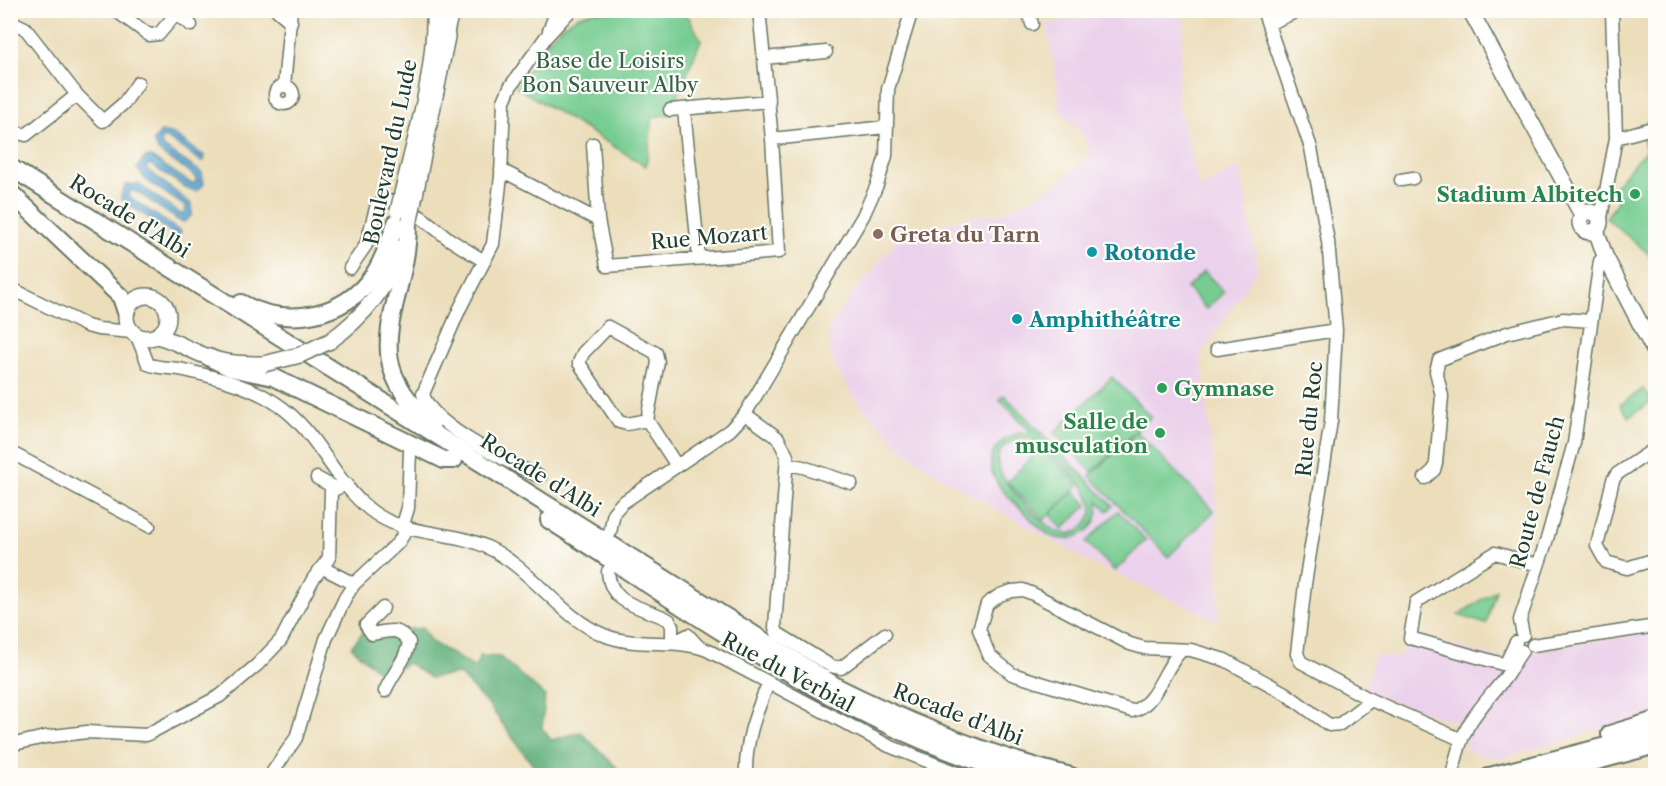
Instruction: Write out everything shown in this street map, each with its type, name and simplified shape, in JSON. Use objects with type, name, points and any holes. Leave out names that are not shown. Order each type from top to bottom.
[{"type":"highway","points":[[10,167],[114,224],[248,307],[287,317],[320,314],[352,297],[374,275],[403,220]]},
{"type":"highway","name":"Rocade d'Albi","points":[[10,167],[793,675],[843,703],[956,754],[1024,776]]},
{"type":"highway","name":"Rocade d'Albi","points":[[10,181],[839,688],[899,718],[949,738],[1071,776]]},
{"type":"highway","points":[[10,192],[121,297],[126,314]]},
{"type":"highway","points":[[403,220],[408,246],[390,316],[389,360],[396,381],[406,398],[462,459]]},
{"type":"highway","points":[[210,358],[231,368],[273,377],[444,460],[462,459]]},
{"type":"highway","points":[[1521,769],[1532,760],[1656,720]]},
{"type":"highway","points":[[1494,775],[1656,733]]},
{"type":"highway","points":[[1545,775],[1656,745]]},
{"type":"highway","points":[[1622,754],[1634,757],[1656,753]]},
{"type":"main road","name":"Boulevard du Lude","points":[[409,194],[435,30],[434,10]]},
{"type":"main road","name":"Boulevard du Lude","points":[[145,335],[184,345],[210,358],[239,364],[264,364],[300,355],[330,341],[352,324],[374,300],[403,220],[447,37],[444,10]]},
{"type":"main road","points":[[1470,10],[1591,223],[1614,274],[1656,354]]},
{"type":"main road","points":[[1591,223],[1600,261],[1614,274]]},
{"type":"main road","points":[[169,317],[166,328],[145,335],[126,314],[129,306],[139,297],[153,297],[164,304],[169,317],[175,333],[184,345]]},
{"type":"street","points":[[115,10],[149,35],[159,34],[174,12],[190,25]]},
{"type":"street","points":[[277,10],[291,16],[284,86]]},
{"type":"street","name":"Boulevard du Lude","points":[[447,37],[453,10]]},
{"type":"street","points":[[546,37],[557,10]]},
{"type":"street","points":[[540,477],[479,444],[436,415],[425,402],[423,394],[460,308],[494,239],[501,170],[504,101],[510,87],[546,37],[571,10]]},
{"type":"street","points":[[759,10],[772,139],[886,127]]},
{"type":"street","points":[[610,533],[611,521],[618,507],[730,430],[745,414],[863,216],[877,185],[886,156],[890,79],[912,10]]},
{"type":"street","points":[[1028,10],[1032,24]]},
{"type":"street","name":"Rue du Roc","points":[[1263,10],[1311,148],[1328,241],[1336,330],[1331,421],[1305,584],[1297,654],[1301,662],[1371,700],[1460,739]]},
{"type":"street","points":[[1268,24],[1300,10]]},
{"type":"street","points":[[1591,223],[1606,197],[1616,138],[1612,10]]},
{"type":"street","points":[[10,21],[25,28],[77,95],[103,122],[124,103],[138,83]]},
{"type":"street","points":[[764,58],[826,52]]},
{"type":"street","points":[[10,131],[26,135],[77,95]]},
{"type":"street","points":[[670,110],[768,101]]},
{"type":"street","points":[[684,110],[699,258]]},
{"type":"street","points":[[1616,138],[1656,127]]},
{"type":"street","name":"Rue Mozart","points":[[593,144],[598,220],[607,266],[779,252],[772,139]]},
{"type":"street","points":[[501,170],[598,220]]},
{"type":"street","points":[[350,268],[366,245],[376,208],[381,203],[390,201],[421,217],[449,239],[484,261]]},
{"type":"street","name":"Route de Fauch","points":[[1453,771],[1460,739],[1472,716],[1503,680],[1524,643],[1520,620],[1574,443],[1600,261]]},
{"type":"street","points":[[10,288],[87,326],[145,335]]},
{"type":"street","points":[[108,330],[126,314]]},
{"type":"street","points":[[1425,478],[1434,470],[1436,463],[1442,396],[1436,371],[1439,360],[1507,333],[1563,319],[1591,321]]},
{"type":"street","points":[[647,420],[627,424],[619,422],[579,363],[583,353],[608,327],[656,353],[658,362],[647,420],[677,466]]},
{"type":"street","points":[[1217,349],[1336,330]]},
{"type":"street","name":"Rue du Verbial","points":[[145,335],[143,351],[148,364],[155,368],[200,374],[243,387],[278,404],[308,430],[341,486],[368,509],[404,528],[470,541],[488,547],[506,558],[584,625],[604,635],[644,644],[699,647],[889,746],[965,776]]},
{"type":"street","points":[[745,414],[778,438],[785,448],[788,464],[775,627],[777,633],[831,666],[841,668],[885,634]]},
{"type":"street","points":[[1656,448],[1617,474],[1613,480],[1597,546],[1606,562],[1627,568],[1656,559]]},
{"type":"street","points":[[270,776],[296,738],[326,639],[335,617],[354,584],[398,543],[408,508],[410,451]]},
{"type":"street","points":[[10,452],[149,526]]},
{"type":"street","points":[[788,464],[851,483]]},
{"type":"street","points":[[317,478],[341,486]]},
{"type":"street","points":[[10,745],[45,737],[87,732],[146,735],[211,701],[257,665],[281,640],[313,579],[329,558],[331,490],[341,486]]},
{"type":"street","points":[[1506,665],[1410,638],[1416,602],[1495,553],[1538,565]]},
{"type":"street","points":[[323,568],[354,584]]},
{"type":"street","points":[[608,571],[611,590],[620,599],[669,620],[672,626],[672,644]]},
{"type":"street","points":[[1181,651],[1168,665],[1144,705],[1132,711],[1012,674],[998,664],[983,646],[980,621],[987,604],[1000,595],[1023,590],[1130,644],[1181,651],[1191,650],[1225,660],[1286,693],[1329,725],[1341,724],[1371,700]]},
{"type":"street","points":[[383,608],[366,625],[368,630],[372,634],[391,629],[402,632],[409,642],[408,652],[385,691]]},
{"type":"street","points":[[1524,643],[1656,626]]},
{"type":"street","name":"Route de Fauch","points":[[1491,693],[1506,665],[1524,643]]},
{"type":"street","points":[[746,776],[745,756],[752,722],[768,684]]},
{"type":"shaded area","points":[[1127,11],[1185,11],[1177,101],[1200,188],[1240,166],[1258,269],[1201,355],[1216,487],[1219,621],[1088,561],[937,475],[901,447],[855,399],[832,360],[828,332],[842,308],[899,237],[967,217],[1002,213],[1059,183],[1090,154],[1084,136],[1060,110],[1047,24]]},
{"type":"shaded area","points":[[1655,630],[1655,713],[1499,759],[1465,750],[1468,727],[1365,692],[1373,656],[1398,657],[1415,636],[1500,658]]},
{"type":"green space","name":"Base de Loisirs Bon Sauveur Alby","points":[[626,10],[686,13],[701,40],[670,114],[653,117],[646,166],[516,87],[547,43],[566,24],[589,13]]},
{"type":"green space","name":"Stadium Albitech","points":[[1655,134],[1655,259],[1606,218],[1617,202],[1612,189],[1646,150],[1643,138]]},
{"type":"green space","points":[[1204,271],[1224,292],[1206,309],[1187,288]]},
{"type":"green space","points":[[1112,377],[1151,417],[1092,472],[1054,433]]},
{"type":"green space","points":[[1643,389],[1652,401],[1629,417],[1620,405]]},
{"type":"green space","points":[[1004,395],[1113,506],[1108,511],[1098,501],[1095,521],[1084,533],[1067,539],[1049,535],[1008,497],[998,484],[991,460],[998,445],[1013,435],[1031,432],[1000,400]],"holes":[[[1021,438],[1029,438],[1044,445],[1084,487],[1092,504],[1092,513],[1084,525],[1075,532],[1066,534],[1048,526],[1016,494],[1003,476],[998,459],[1000,451]]]},
{"type":"green space","points":[[1137,432],[1214,511],[1168,557],[1090,476]]},
{"type":"green space","points":[[1042,447],[1079,485],[1044,520],[1007,482]]},
{"type":"green space","points":[[1074,491],[1087,505],[1063,529],[1050,515]]},
{"type":"green space","points":[[1118,511],[1146,540],[1115,571],[1086,542]]},
{"type":"green space","points":[[1496,590],[1486,624],[1458,615]]},
{"type":"green space","points":[[371,623],[389,631],[423,628],[430,641],[475,668],[480,656],[500,657],[545,696],[542,728],[551,740],[581,732],[624,775],[540,775],[490,707],[459,674],[430,678],[408,663],[384,676],[351,647]]},
{"type":"water","points":[[161,132],[174,135],[204,156],[204,161],[201,161],[167,138],[161,140],[162,146],[202,173],[204,184],[197,191],[188,189],[150,164],[145,168],[191,204],[192,215],[184,222],[137,192],[131,190],[128,196],[181,232],[178,237],[122,200],[121,195],[126,185],[138,184],[181,214],[185,213],[186,207],[146,180],[137,168],[145,158],[151,157],[192,184],[197,181],[187,170],[166,157],[156,147],[154,140]]},
{"type":"place","name":"Stadium Albitech","points":[[1635,194]]},
{"type":"place","name":"Greta du Tarn","points":[[878,234]]},
{"type":"place","name":"Rotonde","points":[[1092,252]]},
{"type":"place","name":"Amphithéâtre","points":[[1017,319]]},
{"type":"place","name":"Gymnase","points":[[1162,388]]},
{"type":"place","name":"Salle de musculation","points":[[1160,433]]}]
